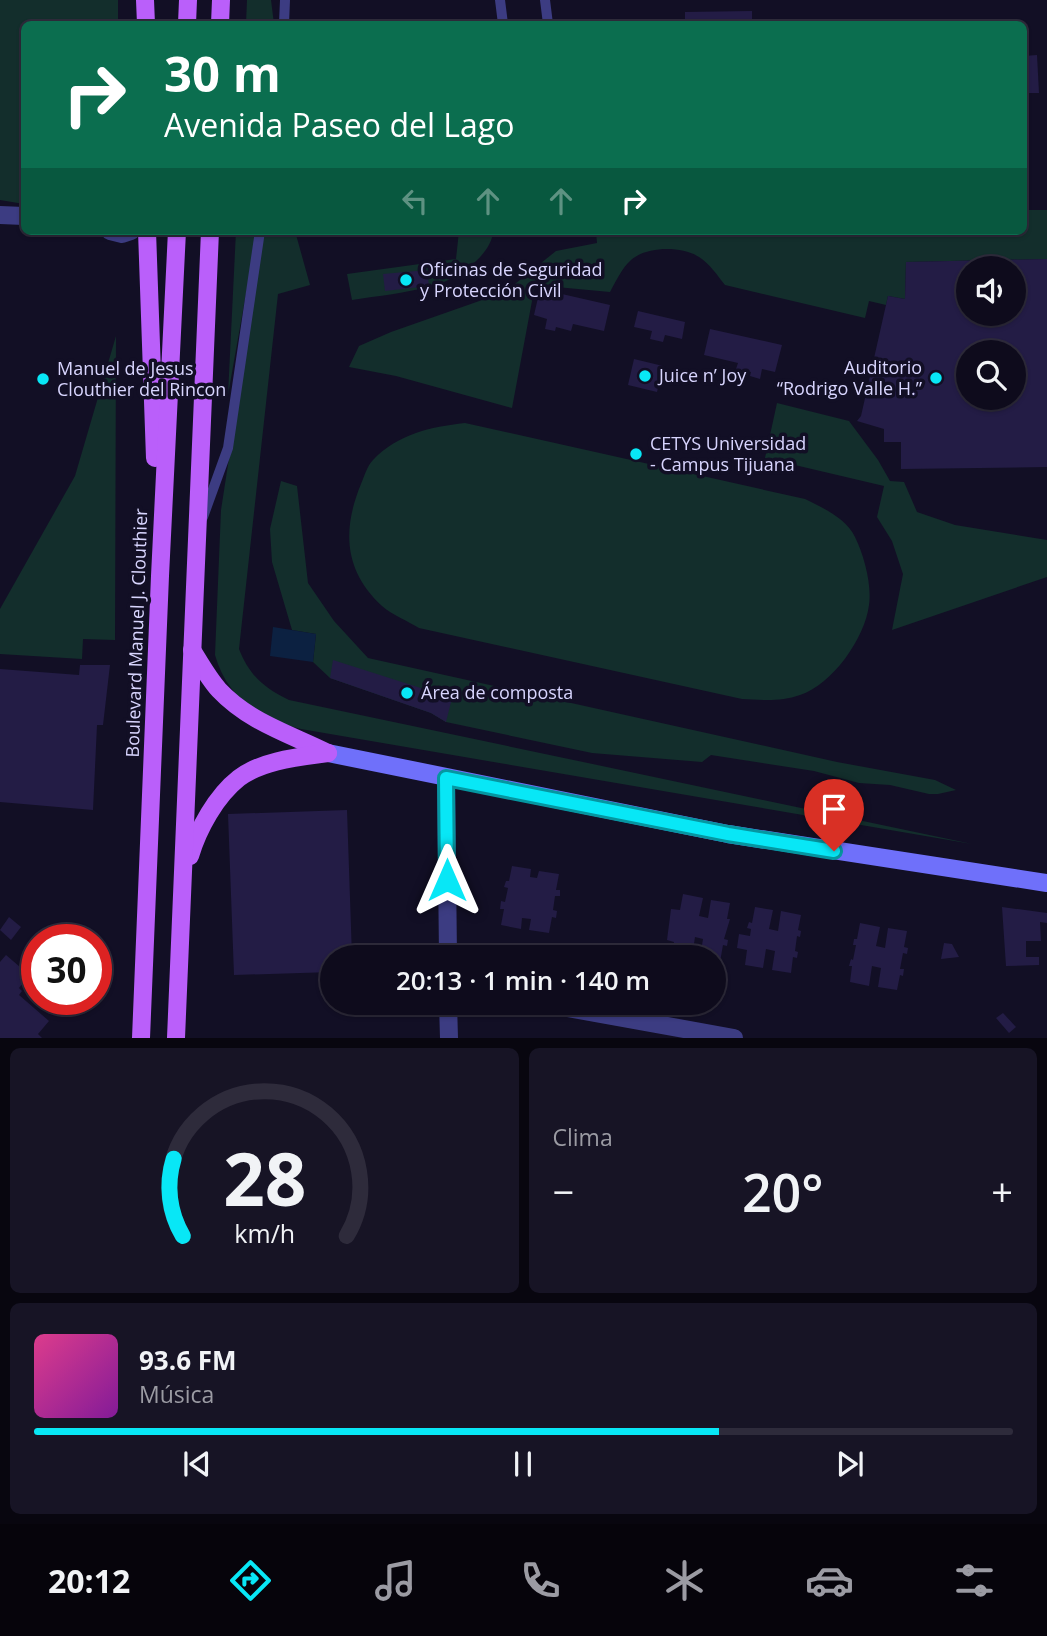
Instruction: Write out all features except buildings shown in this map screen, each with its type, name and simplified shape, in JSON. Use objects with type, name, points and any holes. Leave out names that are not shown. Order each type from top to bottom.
[{"type":"main road","points":[[145,0],[145,21]]},
{"type":"main road","points":[[187,21],[188,0]]},
{"type":"main road","points":[[220,21],[221,0]]},
{"type":"main road","points":[[147,235],[160,576]]},
{"type":"main road","name":"Boulevard Manuel J. Clouthier","points":[[141,1038],[177,235]]},
{"type":"main road","points":[[176,1038],[210,235]]},
{"type":"main road","points":[[192,650],[218,690],[241,710],[274,729],[328,753],[728,834],[1047,883]]},
{"type":"main road","points":[[184,876],[193,845],[205,822],[219,799],[239,778],[285,760],[328,753]]},
{"type":"street","points":[[0,215],[21,216]]},
{"type":"street","points":[[446,778],[448,945]]},
{"type":"street","points":[[449,1015],[449,1038]]},
{"type":"street","points":[[607,1015],[734,1038]]},
{"type":"lane","points":[[284,21],[285,0]]},
{"type":"lane","points":[[500,0],[503,21]]},
{"type":"lane","points":[[545,0],[548,21]]},
{"type":"lane","points":[[198,530],[228,448],[259,235]]},
{"type":"green space","points":[[0,0],[118,0],[118,21],[21,21],[21,204],[0,200]]},
{"type":"green space","points":[[247,0],[271,0],[274,21],[246,21]]},
{"type":"green space","points":[[1027,210],[1047,210],[1047,259],[1026,259],[1026,256],[956,256],[956,261],[906,262],[905,299],[888,296],[886,305],[869,301],[865,318],[725,285],[699,257],[674,249],[655,250],[638,255],[625,267],[610,292],[535,285],[512,408],[396,376],[349,367],[359,346],[505,292],[556,251],[597,243],[596,235],[1027,235]]},
{"type":"green space","points":[[236,235],[256,235],[228,395]]},
{"type":"green space","points":[[263,235],[296,235],[310,285],[278,294],[239,649],[253,673],[265,685],[289,700],[972,844],[301,729],[272,719],[258,712],[236,694],[220,670],[215,655],[221,510]]},
{"type":"green space","points":[[459,235],[492,235],[479,258],[451,279],[422,288],[352,300],[347,274],[456,259]]},
{"type":"green space","points":[[116,336],[115,640],[83,639],[82,659],[0,654],[0,609],[75,476]]},
{"type":"green space","points":[[777,403],[849,421],[890,481],[904,482],[917,512],[955,525],[1047,540],[1047,577],[892,630],[903,574],[892,541],[877,517],[884,486],[765,458]]},
{"type":"green space","points":[[465,423],[805,499],[826,510],[851,530],[866,570],[869,605],[854,645],[835,671],[812,690],[786,699],[742,699],[419,628],[395,615],[369,593],[360,579],[350,549],[351,518],[361,484],[371,462],[393,444],[415,433]]},
{"type":"green space","points":[[281,481],[297,486],[308,583],[334,621],[368,658],[837,762],[935,780],[956,790],[929,794],[890,785],[859,783],[814,771],[711,755],[702,762],[592,753],[446,722],[431,713],[330,678],[313,662],[316,634],[292,630],[272,562],[270,529]]},
{"type":"water","points":[[273,627],[316,634],[313,662],[270,656]]},
{"type":"place","name":"Oficinas de Seguridad y Protección Civil","points":[[406,280]]},
{"type":"place","name":"Juice n’ Joy","points":[[645,376]]},
{"type":"place","name":"Auditorio “Rodrigo Valle H.”","points":[[936,378]]},
{"type":"place","name":"Manuel de Jesus Clouthier del Rincon","points":[[43,379]]},
{"type":"place","name":"CETYS Universidad - Campus Tijuana","points":[[636,454]]},
{"type":"place","name":"Área de composta","points":[[407,693]]},
{"type":"route","points":[[447,880],[446,778],[728,834],[834,851]]}]
